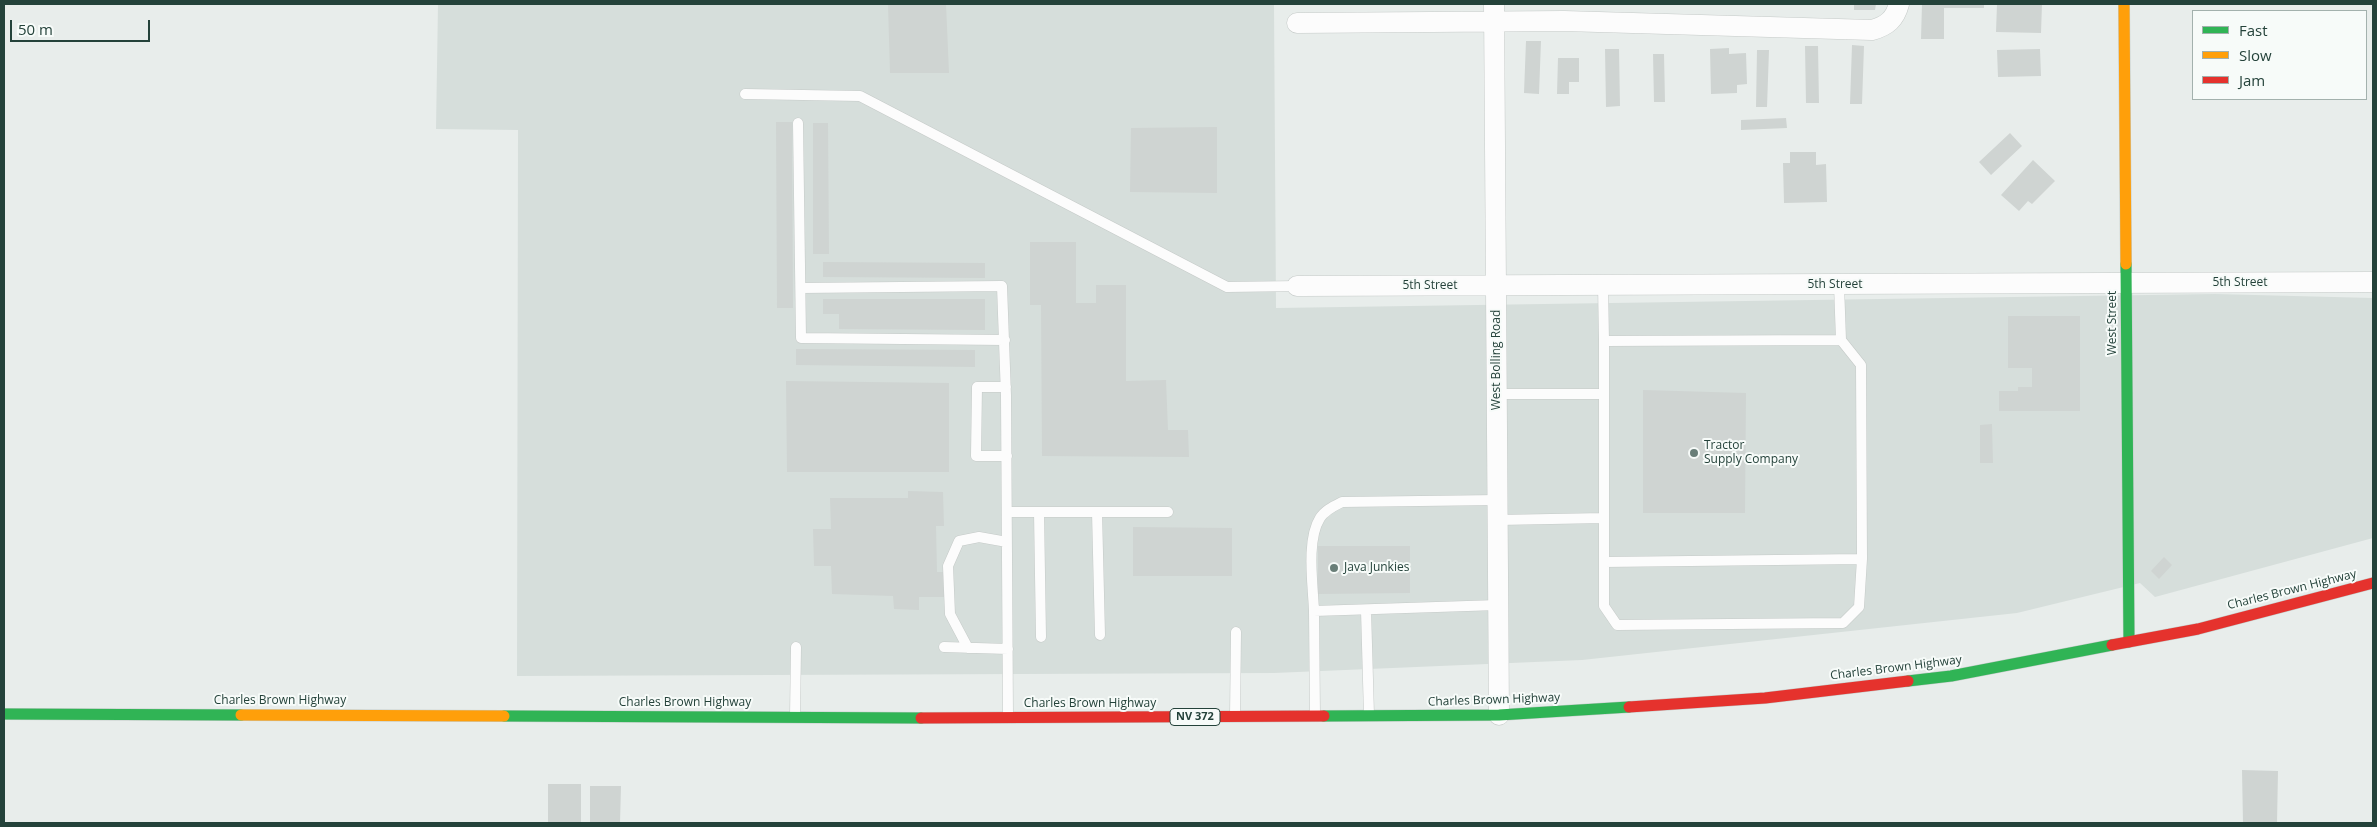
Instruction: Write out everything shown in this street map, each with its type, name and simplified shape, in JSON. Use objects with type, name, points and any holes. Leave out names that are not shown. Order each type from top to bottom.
[{"type":"main road","name":"West Street","points":[[2124,4],[2129,642]]},
{"type":"main road","name":"Charles Brown Highway","points":[[4,714],[1008,718],[1499,716],[1755,699],[1951,676],[2198,628],[2373,583]]},
{"type":"street","points":[[1297,22],[1494,13],[1564,21],[1872,30],[1884,27],[1896,14],[1899,4]]},
{"type":"street","name":"West Bolling Road","points":[[1494,13],[1499,716]]},
{"type":"street","name":"5th Street","points":[[1297,286],[2373,282]]},
{"type":"lane","points":[[745,94],[860,96],[1227,287],[1297,286]]},
{"type":"lane","points":[[798,123],[801,338],[1005,340]]},
{"type":"lane","points":[[1603,285],[1604,606],[1617,625],[1842,623],[1859,607],[1862,559],[1861,365],[1841,340],[1840,284]]},
{"type":"lane","points":[[801,288],[1002,286],[1007,456],[1008,718]]},
{"type":"lane","points":[[1604,341],[1841,340]]},
{"type":"lane","points":[[1006,387],[977,387],[976,456],[1007,456]]},
{"type":"lane","points":[[1497,394],[1604,394]]},
{"type":"lane","points":[[1315,716],[1312,542],[1314,531],[1324,512],[1334,505],[1342,502],[1498,510],[1604,518]]},
{"type":"lane","points":[[1007,512],[1168,512]]},
{"type":"lane","points":[[1039,512],[1041,637]]},
{"type":"lane","points":[[1097,512],[1100,635]]},
{"type":"lane","points":[[968,648],[950,614],[948,566],[959,541],[979,537],[1007,542]]},
{"type":"lane","points":[[1604,562],[1862,559]]},
{"type":"lane","points":[[1314,611],[1498,605]]},
{"type":"lane","points":[[1366,610],[1370,716]]},
{"type":"lane","points":[[1235,717],[1236,632]]},
{"type":"lane","points":[[795,717],[796,646]]},
{"type":"lane","points":[[944,647],[1008,649]]},
{"type":"shaded area","points":[[438,4],[1274,4],[1276,308],[2215,294],[2373,298],[2373,538],[2155,597],[2140,583],[2017,613],[1582,660],[1274,673],[517,676],[518,130],[436,129]]},
{"type":"building","points":[[888,4],[946,4],[949,73],[890,73]]},
{"type":"building","points":[[1854,4],[1876,4],[1875,10],[1854,10]]},
{"type":"building","points":[[1922,4],[1984,4],[1984,8],[1944,8],[1944,39],[1921,39]]},
{"type":"building","points":[[1997,4],[2042,4],[2041,33],[1996,32]]},
{"type":"building","points":[[1526,41],[1541,41],[1539,94],[1524,93]]},
{"type":"building","points":[[1852,45],[1864,46],[1862,104],[1850,104]]},
{"type":"building","points":[[1805,46],[1818,46],[1819,103],[1806,103]]},
{"type":"building","points":[[1729,48],[1729,54],[1746,53],[1747,84],[1737,85],[1737,93],[1711,94],[1710,49]]},
{"type":"building","points":[[1605,49],[1619,49],[1620,106],[1606,107]]},
{"type":"building","points":[[2040,49],[2041,76],[1998,77],[1997,50]]},
{"type":"building","points":[[1757,50],[1769,50],[1767,107],[1756,107]]},
{"type":"building","points":[[1653,54],[1664,54],[1665,102],[1654,102]]},
{"type":"building","points":[[1558,58],[1579,58],[1579,82],[1569,82],[1569,94],[1557,94]]},
{"type":"building","points":[[1786,118],[1787,128],[1741,130],[1741,120]]},
{"type":"building","points":[[776,122],[792,122],[793,308],[777,308]]},
{"type":"building","points":[[813,123],[828,123],[829,254],[813,254]]},
{"type":"building","points":[[1217,127],[1217,193],[1130,192],[1131,128]]},
{"type":"building","points":[[2010,133],[2022,146],[1991,175],[1979,162]]},
{"type":"building","points":[[1790,152],[1816,152],[1816,165],[1826,164],[1827,202],[1784,203],[1783,163],[1790,163]]},
{"type":"building","points":[[2033,160],[2055,181],[2032,204],[2028,201],[2019,211],[2001,195]]},
{"type":"building","points":[[1030,242],[1076,242],[1076,303],[1096,303],[1096,285],[1126,285],[1126,381],[1166,380],[1168,430],[1188,430],[1189,457],[1042,456],[1041,305],[1030,305]]},
{"type":"building","points":[[823,262],[985,263],[985,278],[823,277]]},
{"type":"building","points":[[823,299],[985,299],[985,330],[839,329],[839,314],[823,314]]},
{"type":"building","points":[[2008,316],[2080,316],[2080,411],[1999,411],[1999,391],[2018,391],[2018,387],[2032,387],[2032,368],[2008,368]]},
{"type":"building","points":[[796,349],[975,350],[975,367],[796,365]]},
{"type":"building","points":[[786,381],[949,383],[949,472],[787,472]]},
{"type":"building","name":"Tractor Supply Company","points":[[1643,390],[1746,393],[1745,513],[1643,513]]},
{"type":"building","points":[[1992,424],[1993,463],[1980,463],[1980,425]]},
{"type":"building","points":[[908,491],[943,492],[944,526],[936,526],[937,572],[943,572],[944,597],[919,597],[919,610],[894,609],[893,596],[832,594],[831,566],[814,566],[813,529],[831,529],[830,498],[908,498]]},
{"type":"building","points":[[1133,527],[1232,528],[1232,576],[1133,576]]},
{"type":"building","points":[[1318,546],[1410,546],[1410,593],[1318,594]]},
{"type":"building","points":[[2164,557],[2172,565],[2159,579],[2151,571]]},
{"type":"building","points":[[2242,770],[2278,771],[2277,823],[2243,823]]},
{"type":"building","points":[[548,784],[581,784],[581,823],[548,823]]},
{"type":"building","points":[[590,786],[621,786],[620,823],[590,823]]},
{"type":"traffic: fast","points":[[2126,264],[2129,642]]},
{"type":"traffic: fast","points":[[1908,681],[1951,676],[2112,645]]},
{"type":"traffic: fast","points":[[1324,716],[1499,715],[1629,707]]},
{"type":"traffic: fast","points":[[4,714],[241,715]]},
{"type":"traffic: fast","points":[[504,716],[921,718]]},
{"type":"traffic: slow","points":[[2124,4],[2126,264]]},
{"type":"traffic: slow","points":[[241,715],[504,716]]},
{"type":"traffic: jam","points":[[2112,645],[2198,629],[2373,583]]},
{"type":"traffic: jam","points":[[1629,707],[1765,698],[1908,681]]},
{"type":"traffic: jam","points":[[921,718],[1324,716]]},
{"type":"place","name":"Tractor Supply Company","points":[[1694,453]]},
{"type":"place","name":"Java Junkies","points":[[1334,568]]}]
